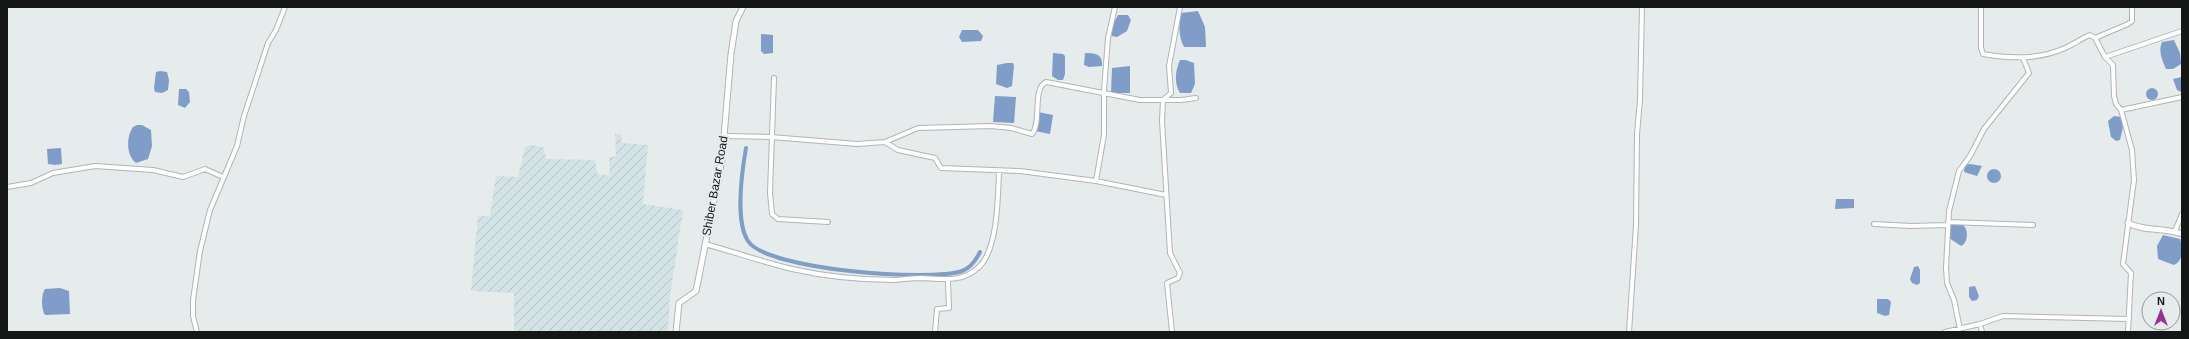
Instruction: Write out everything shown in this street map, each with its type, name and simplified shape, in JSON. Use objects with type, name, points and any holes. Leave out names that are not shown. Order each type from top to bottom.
[{"type":"street","points":[[197,332],[193,307],[200,251],[210,210],[237,146],[244,116],[268,43],[276,30],[285,7]]},
{"type":"street","name":"Shiber Bazar Road","points":[[676,332],[679,303],[696,291],[722,160],[731,49],[736,21],[743,7]]},
{"type":"street","points":[[1096,181],[1104,135],[1104,93],[1108,38],[1115,7]]},
{"type":"street","points":[[1163,100],[1171,94],[1169,66],[1180,7]]},
{"type":"street","points":[[1629,332],[1636,225],[1637,134],[1640,100],[1642,7]]},
{"type":"street","points":[[1981,7],[1982,52],[1985,54],[2023,58],[2051,54],[2089,36],[2095,38],[2128,24],[2132,21],[2132,7]]},
{"type":"street","points":[[2105,57],[2182,31]]},
{"type":"street","points":[[2095,38],[2105,57],[2113,65],[2114,96],[2116,104],[2121,110],[2132,150],[2134,180],[2123,264],[2131,273],[2128,332]]},
{"type":"street","points":[[1960,328],[1954,300],[1947,283],[1948,224],[1959,171],[1970,156],[1984,129],[2029,73],[2023,58]]},
{"type":"street","points":[[774,78],[770,193],[774,218],[828,222]]},
{"type":"street","points":[[725,136],[771,137],[857,144],[886,142],[918,128],[991,126],[1011,128],[1032,134],[1035,126],[1040,88],[1044,83],[1050,82],[1140,100],[1196,98]]},
{"type":"street","points":[[2121,110],[2182,97]]},
{"type":"street","points":[[1163,100],[1162,121],[1170,253],[1180,273],[1178,278],[1170,280],[1168,283],[1172,332]]},
{"type":"street","points":[[886,142],[898,150],[935,158],[942,168],[1020,171],[1096,181],[1166,195]]},
{"type":"street","points":[[7,187],[31,183],[53,173],[95,166],[154,170],[183,177],[190,176],[205,169],[223,177]]},
{"type":"street","points":[[705,244],[792,269],[893,280],[922,278],[948,281],[967,275],[980,266],[992,241],[998,211],[999,171]]},
{"type":"street","points":[[2175,231],[2182,214]]},
{"type":"street","points":[[2128,223],[2141,228],[2175,231],[2182,234]]},
{"type":"street","points":[[1874,224],[1911,226],[1948,224],[2033,225]]},
{"type":"street","points":[[935,332],[937,309],[949,308],[948,281]]},
{"type":"street","points":[[1945,332],[1980,324],[2003,316],[2129,319]]},
{"type":"street","points":[[1980,324],[1982,332]]},
{"type":"shaded area","points":[[615,134],[621,134],[622,143],[648,145],[643,204],[683,210],[670,296],[668,332],[514,332],[514,293],[471,291],[478,216],[490,216],[496,176],[518,177],[525,147],[532,145],[543,147],[546,159],[595,160],[597,174],[610,176],[609,158],[616,156]]},
{"type":"water","points":[[1198,11],[1205,27],[1206,47],[1184,47],[1180,30],[1181,13]]},
{"type":"water","points":[[1118,15],[1128,15],[1131,20],[1127,31],[1117,37],[1112,36],[1110,30]]},
{"type":"water","points":[[962,30],[978,30],[983,36],[981,41],[962,42],[959,37]]},
{"type":"water","points":[[761,34],[773,35],[773,53],[764,54],[761,51]]},
{"type":"water","points":[[2174,40],[2180,53],[2181,64],[2173,69],[2166,69],[2160,49],[2162,42]]},
{"type":"water","points":[[1053,53],[1063,54],[1065,56],[1065,74],[1063,80],[1058,80],[1052,76]]},
{"type":"water","points":[[1085,53],[1098,55],[1101,59],[1102,66],[1089,67],[1084,65]]},
{"type":"water","points":[[1180,60],[1186,60],[1194,63],[1195,84],[1191,93],[1180,93],[1178,89],[1176,77]]},
{"type":"water","points":[[1013,63],[1014,66],[1012,86],[1007,88],[996,84],[997,65]]},
{"type":"water","points":[[1130,66],[1130,93],[1111,93],[1112,68]]},
{"type":"water","points":[[156,72],[167,72],[169,80],[168,90],[162,93],[155,92],[154,88]]},
{"type":"water","points":[[2182,77],[2181,92],[2177,90],[2173,79]]},
{"type":"water","points":[[2152,88],[2156,90],[2158,94],[2156,98],[2152,100],[2148,98],[2146,94],[2148,90]]},
{"type":"water","points":[[179,89],[186,89],[189,92],[190,102],[185,108],[178,105]]},
{"type":"water","points":[[995,96],[1016,97],[1014,123],[993,122]]},
{"type":"water","points":[[1038,112],[1053,115],[1050,134],[1035,131]]},
{"type":"water","points":[[2114,116],[2121,117],[2123,127],[2120,140],[2116,141],[2111,137],[2108,121]]},
{"type":"water","points":[[142,125],[151,130],[152,146],[148,159],[136,163],[130,155],[128,141],[133,127]]},
{"type":"water","points":[[61,148],[62,164],[48,164],[47,149]]},
{"type":"water","points":[[1970,164],[1982,166],[1977,176],[1964,172],[1965,165]]},
{"type":"water","points":[[1994,169],[1999,171],[2001,176],[1999,181],[1994,183],[1989,181],[1987,176],[1989,171]]},
{"type":"water","points":[[1836,199],[1854,199],[1854,208],[1835,209]]},
{"type":"water","points":[[1953,223],[1962,224],[1965,227],[1967,236],[1965,242],[1961,246],[1949,238],[1949,227]]},
{"type":"water","points":[[2163,235],[2180,239],[2182,254],[2180,260],[2174,265],[2158,259],[2157,246]]},
{"type":"water","points":[[1918,266],[1920,270],[1920,283],[1917,285],[1912,283],[1910,279],[1914,267]]},
{"type":"water","points":[[1975,286],[1979,296],[1977,300],[1972,301],[1969,297],[1969,287]]},
{"type":"water","points":[[60,288],[69,291],[70,314],[45,315],[42,302],[45,289]]},
{"type":"water","points":[[1877,299],[1888,299],[1891,302],[1889,315],[1885,316],[1877,313]]},
{"type":"waterway","points":[[746,148],[741,196],[742,221],[744,232],[748,241],[761,251],[785,259],[815,266],[850,271],[918,275],[945,274],[962,271],[973,263],[980,252]]}]
